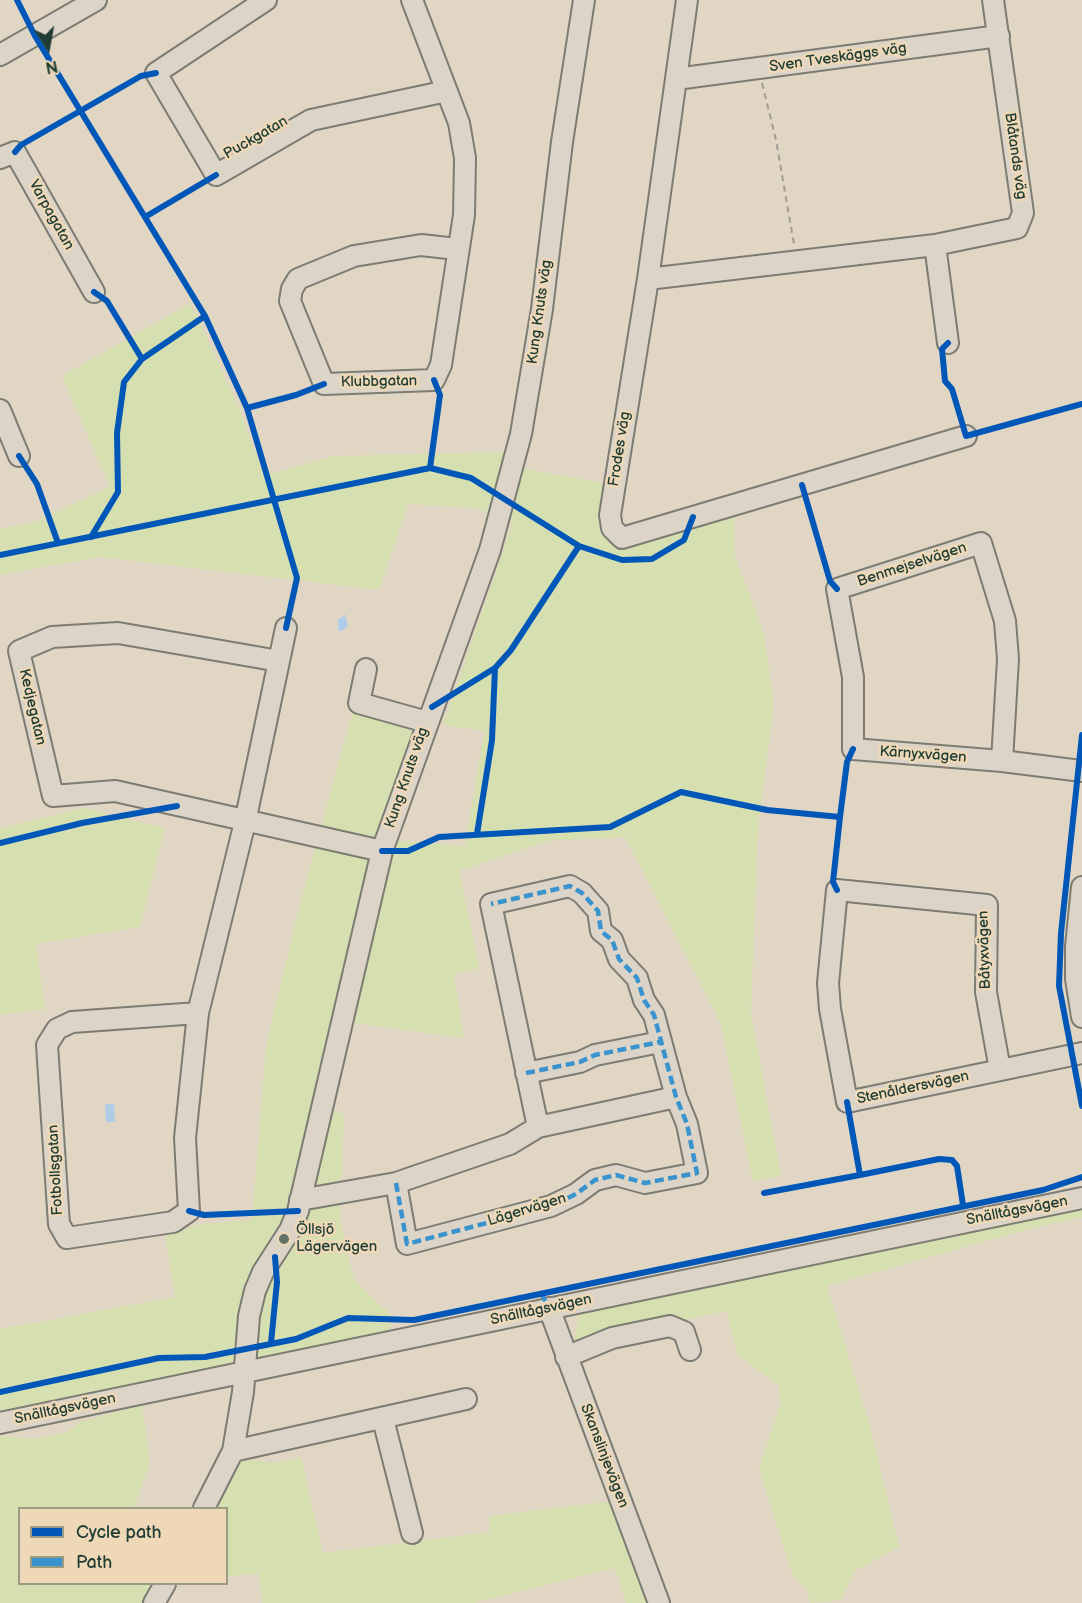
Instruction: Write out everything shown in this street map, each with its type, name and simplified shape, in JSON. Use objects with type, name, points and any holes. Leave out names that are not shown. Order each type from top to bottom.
[{"type":"street","points":[[0,56],[96,0]]},
{"type":"street","name":"Puckgatan","points":[[266,0],[156,73],[216,175],[311,120],[447,91]]},
{"type":"street","name":"Klubbgatan","points":[[412,0],[459,123],[465,158],[464,215],[441,365],[434,380],[324,384],[290,301],[292,289],[298,279],[354,256],[421,245],[457,249]]},
{"type":"street","name":"Kung Knuts väg","points":[[205,1507],[233,1451],[249,1316],[263,1272],[290,1230],[300,1200],[382,851],[490,550],[521,434],[542,309],[562,142],[584,0]]},
{"type":"street","name":"Frodes väg","points":[[687,0],[648,279],[610,515],[612,528],[622,538],[966,436]]},
{"type":"street","name":"Blåtands väg","points":[[648,279],[935,245],[1017,228],[1023,213],[993,0]]},
{"type":"street","name":"Sven Tveskäggs väg","points":[[676,80],[999,36]]},
{"type":"street","name":"Varpagatan","points":[[0,158],[15,152],[94,292]]},
{"type":"street","points":[[935,245],[948,344]]},
{"type":"street","points":[[0,410],[19,456]]},
{"type":"street","name":"Benmejselvägen","points":[[837,589],[981,543],[1005,621],[1008,659],[1002,761]]},
{"type":"street","name":"Kärnyxvägen","points":[[837,589],[852,677],[853,749],[1002,761],[1082,771]]},
{"type":"street","points":[[245,822],[286,627]]},
{"type":"street","name":"Kedjegatan","points":[[279,661],[118,633],[52,637],[19,651],[53,796],[115,791],[382,851]]},
{"type":"street","points":[[366,669],[359,703],[427,722]]},
{"type":"street","name":"Fotbollsgatan","points":[[198,1013],[72,1022],[57,1029],[47,1046],[59,1224],[67,1238],[173,1222],[189,1211],[185,1137],[198,1013],[245,822]]},
{"type":"street","name":"Lägervägen","points":[[396,1183],[407,1244],[550,1206],[576,1194],[595,1180],[616,1175],[645,1183],[697,1173],[687,1124],[676,1097],[654,1015],[644,1000],[637,978],[619,959],[612,940],[601,931],[598,911],[582,893],[570,886],[491,904],[538,1126]]},
{"type":"street","points":[[1082,887],[1076,946],[1076,979],[1082,1017]]},
{"type":"street","name":"Stenåldersvägen","points":[[837,890],[828,983],[830,1009],[847,1101],[1082,1053]]},
{"type":"street","name":"Båtyxvägen","points":[[837,890],[987,905],[986,992],[1000,1070]]},
{"type":"street","points":[[526,1073],[580,1062],[595,1055],[660,1042]]},
{"type":"street","points":[[300,1200],[396,1183],[510,1144],[538,1126],[676,1097]]},
{"type":"street","name":"Snälltågsvägen","points":[[0,1423],[1082,1198]]},
{"type":"street","name":"Skanslinjevägen","points":[[549,1308],[659,1603]]},
{"type":"street","points":[[566,1358],[612,1338],[670,1326],[684,1332],[690,1350]]},
{"type":"street","points":[[233,1451],[465,1399]]},
{"type":"street","points":[[383,1419],[412,1533]]},
{"type":"street","points":[[154,1603],[164,1585]]},
{"type":"path","points":[[767,67],[761,87],[776,140],[791,237],[800,261]]},
{"type":"green space","points":[[191,303],[241,412],[264,476],[333,456],[505,452],[506,465],[607,484],[601,535],[627,548],[734,514],[735,556],[764,634],[774,704],[758,828],[751,1013],[781,1176],[753,1181],[721,1024],[625,837],[547,841],[459,871],[479,968],[454,975],[464,1038],[330,1020],[318,1100],[344,1115],[340,1221],[354,1280],[391,1315],[390,1333],[0,1411],[0,1329],[175,1297],[165,1236],[200,1224],[252,1220],[266,1046],[299,907],[353,710],[412,731],[378,839],[465,846],[484,731],[443,725],[513,522],[475,508],[408,504],[379,590],[100,557],[0,575],[0,529],[34,522],[110,487],[62,376]]},
{"type":"green space","points":[[85,808],[165,828],[140,927],[36,944],[45,1009],[0,1015],[0,828]]},
{"type":"green space","points":[[1082,1208],[1082,1217],[1022,1231],[827,1286],[870,1427],[899,1547],[855,1571],[841,1600],[810,1603],[807,1588],[793,1577],[759,1469],[781,1402],[778,1385],[738,1355],[726,1311],[574,1342],[579,1313]]},
{"type":"green space","points":[[142,1405],[150,1462],[134,1507],[18,1507],[18,1585],[169,1585],[153,1587],[143,1603],[0,1603],[0,1436],[31,1439],[66,1433],[80,1422]]},
{"type":"green space","points":[[301,1457],[323,1553],[490,1532],[489,1516],[613,1501],[647,1603],[626,1603],[615,1568],[474,1603],[263,1603],[258,1573],[228,1577],[228,1507],[215,1507],[241,1459],[275,1463]]},
{"type":"water","points":[[345,614],[348,626],[342,631],[338,630],[338,620]]},
{"type":"water","points":[[105,1104],[114,1104],[115,1122],[106,1122]]},
{"type":"marked path","points":[[396,1183],[407,1244],[551,1206],[576,1194],[595,1180],[616,1175],[645,1183],[697,1173],[687,1124],[676,1097],[654,1015],[644,1000],[637,978],[619,959],[612,940],[601,931],[598,911],[582,893],[570,886],[491,904]]},
{"type":"marked path","points":[[526,1073],[580,1062],[595,1055],[660,1042]]},
{"type":"marked path","points":[[541,1293],[549,1308]]},
{"type":"cycle path","points":[[17,0],[35,36],[205,316],[247,408],[297,578],[286,628]]},
{"type":"cycle path","points":[[15,152],[21,145],[141,76],[156,73]]},
{"type":"cycle path","points":[[145,217],[216,175]]},
{"type":"cycle path","points":[[94,292],[107,301],[142,359]]},
{"type":"cycle path","points":[[91,537],[118,492],[117,433],[124,382],[142,359],[205,316]]},
{"type":"cycle path","points":[[948,343],[942,349],[945,381],[952,389],[966,436],[1082,404]]},
{"type":"cycle path","points":[[430,468],[440,395],[434,380]]},
{"type":"cycle path","points":[[247,408],[296,395],[324,384]]},
{"type":"cycle path","points":[[19,456],[37,484],[58,543]]},
{"type":"cycle path","points":[[0,555],[430,468],[471,478],[579,546],[622,560],[652,559],[684,540],[693,517]]},
{"type":"cycle path","points":[[802,485],[830,581],[837,589]]},
{"type":"cycle path","points":[[432,707],[495,668],[511,650],[579,546]]},
{"type":"cycle path","points":[[477,834],[492,740],[495,668]]},
{"type":"cycle path","points":[[1082,735],[1061,933],[1059,986],[1082,1106]]},
{"type":"cycle path","points":[[837,890],[833,882],[840,817],[847,762],[853,749]]},
{"type":"cycle path","points":[[382,851],[408,851],[439,837],[610,827],[681,792],[767,810],[840,817]]},
{"type":"cycle path","points":[[0,843],[82,823],[177,806]]},
{"type":"cycle path","points":[[764,1193],[860,1175],[847,1102]]},
{"type":"cycle path","points":[[860,1175],[939,1159],[952,1160],[957,1166],[963,1205]]},
{"type":"cycle path","points":[[0,1392],[159,1358],[205,1357],[296,1339],[348,1318],[414,1320],[1043,1190],[1082,1177]]},
{"type":"cycle path","points":[[189,1211],[204,1215],[298,1211]]},
{"type":"cycle path","points":[[271,1343],[277,1282],[275,1257]]},
{"type":"place","name":"Öllsjö Lägervägen","points":[[284,1239]]}]
